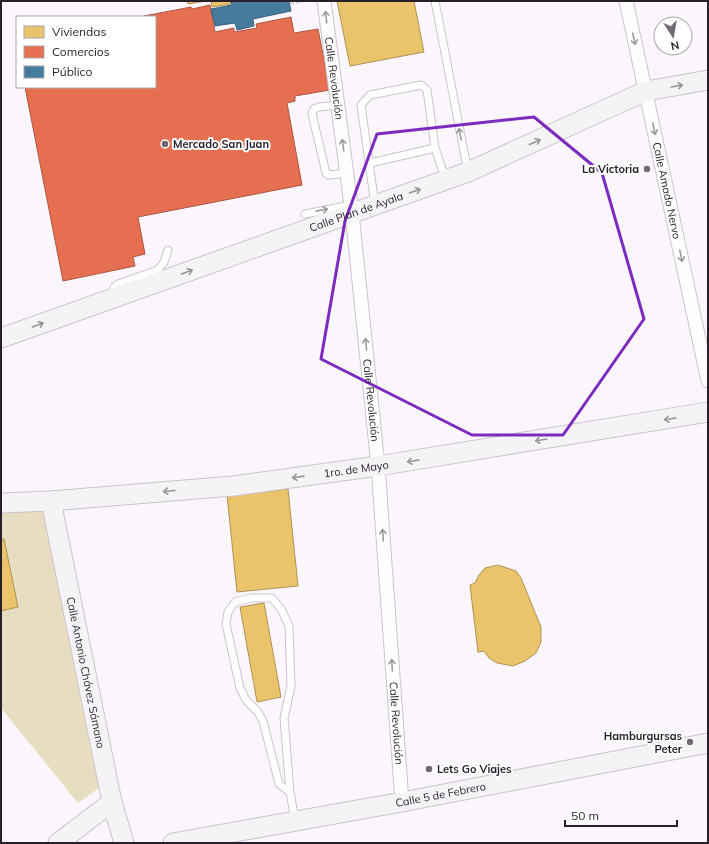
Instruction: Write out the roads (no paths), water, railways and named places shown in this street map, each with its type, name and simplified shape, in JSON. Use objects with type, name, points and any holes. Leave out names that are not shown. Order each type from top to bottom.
[{"type":"street","name":"Calle Revolución","points":[[324,1],[352,209],[378,466],[402,802]]},
{"type":"street","name":"Calle Amado Nervo","points":[[626,1],[708,381]]},
{"type":"street","name":"Calle Plan de Ayala","points":[[1,338],[115,298],[352,209],[376,205],[468,172],[646,91],[708,80]]},
{"type":"street","name":"1ro. de Mayo","points":[[1,503],[51,501],[233,486],[378,466],[708,412]]},
{"type":"street","name":"Calle Antonio Chávez Sámano","points":[[51,501],[112,802],[124,843]]},
{"type":"street","name":"Calle 5 de Febrero","points":[[173,843],[402,802],[708,743]]},
{"type":"street","points":[[58,843],[112,802]]},
{"type":"lane","points":[[435,1],[468,172]]},
{"type":"lane","points":[[376,205],[361,105],[370,95],[421,85],[427,90],[435,148],[442,169],[448,179]]},
{"type":"lane","points":[[338,105],[318,107],[314,109],[312,114],[326,173],[328,175],[347,173]]},
{"type":"lane","points":[[370,163],[435,148]]},
{"type":"lane","points":[[305,214],[352,209]]},
{"type":"lane","points":[[115,298],[113,292],[114,287],[118,284],[158,270],[164,262],[168,250]]},
{"type":"lane","points":[[290,792],[279,784],[263,721],[258,712],[246,700],[240,688],[226,624],[228,612],[235,602],[251,598],[272,598],[281,609],[288,626],[291,686],[284,718],[290,792],[295,821]]},
{"type":"place","name":"Mercado San Juan","points":[[165,144]]},
{"type":"place","name":"La Victoria","points":[[647,169]]},
{"type":"place","name":"Hamburgursas Peter","points":[[690,742]]},
{"type":"place","name":"Lets Go Viajes","points":[[429,769]]}]
